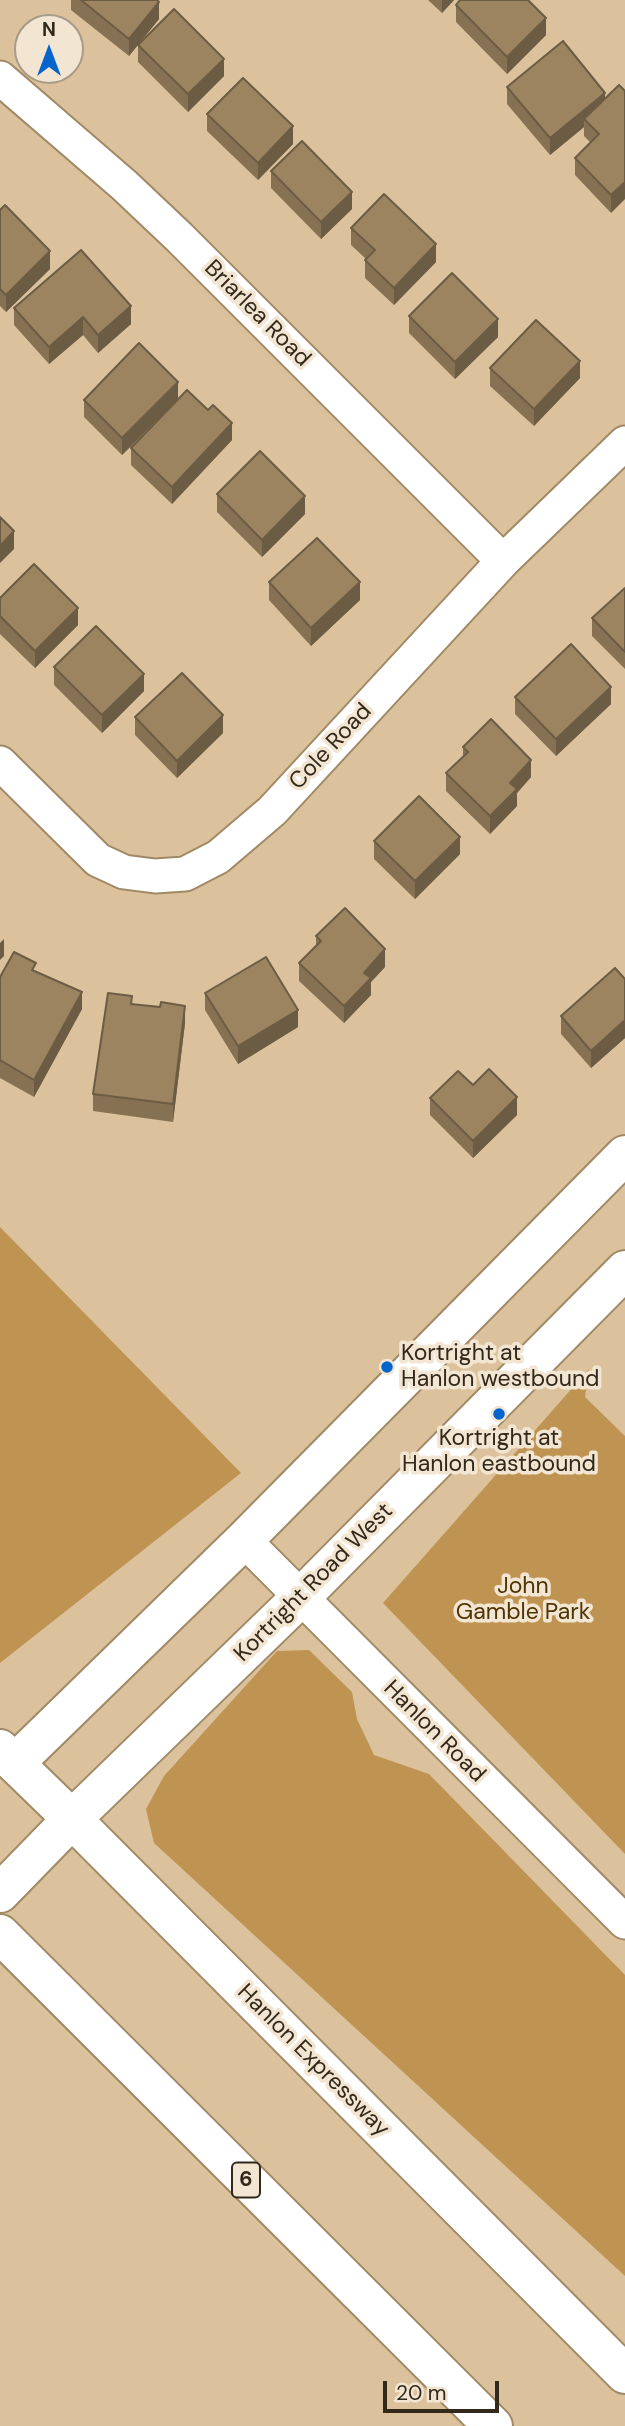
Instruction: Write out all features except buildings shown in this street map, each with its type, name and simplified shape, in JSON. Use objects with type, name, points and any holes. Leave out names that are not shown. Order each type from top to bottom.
[{"type":"main road","points":[[5,1764],[244,1540],[625,1155]]},
{"type":"main road","name":"Kortright Road West","points":[[0,1893],[72,1819],[300,1598],[625,1270]]},
{"type":"main road","name":"Hanlon Expressway","points":[[5,1764],[72,1819],[625,2374]]},
{"type":"main road","name":"6","points":[[0,1934],[493,2426]]},
{"type":"street","name":"Briarlea Road","points":[[0,78],[124,184],[170,228],[503,561]]},
{"type":"street","name":"Cole Road","points":[[0,763],[98,860],[124,872],[155,876],[186,874],[218,857],[272,811],[503,561],[625,443]]},
{"type":"street","name":"Hanlon Road","points":[[244,1540],[625,1922]]},
{"type":"green space","points":[[0,1227],[241,1473],[0,1663]]},
{"type":"green space","name":"John Gamble Park","points":[[589,1369],[585,1397],[625,1436],[625,1854],[383,1603]]},
{"type":"green space","points":[[309,1650],[352,1692],[357,1719],[374,1755],[429,1774],[625,1975],[625,2276],[154,1843],[146,1809],[164,1776],[277,1651]]},
{"type":"place","name":"Kortright at Hanlon westbound","points":[[387,1367]]},
{"type":"place","name":"Kortright at Hanlon eastbound","points":[[499,1414]]}]
